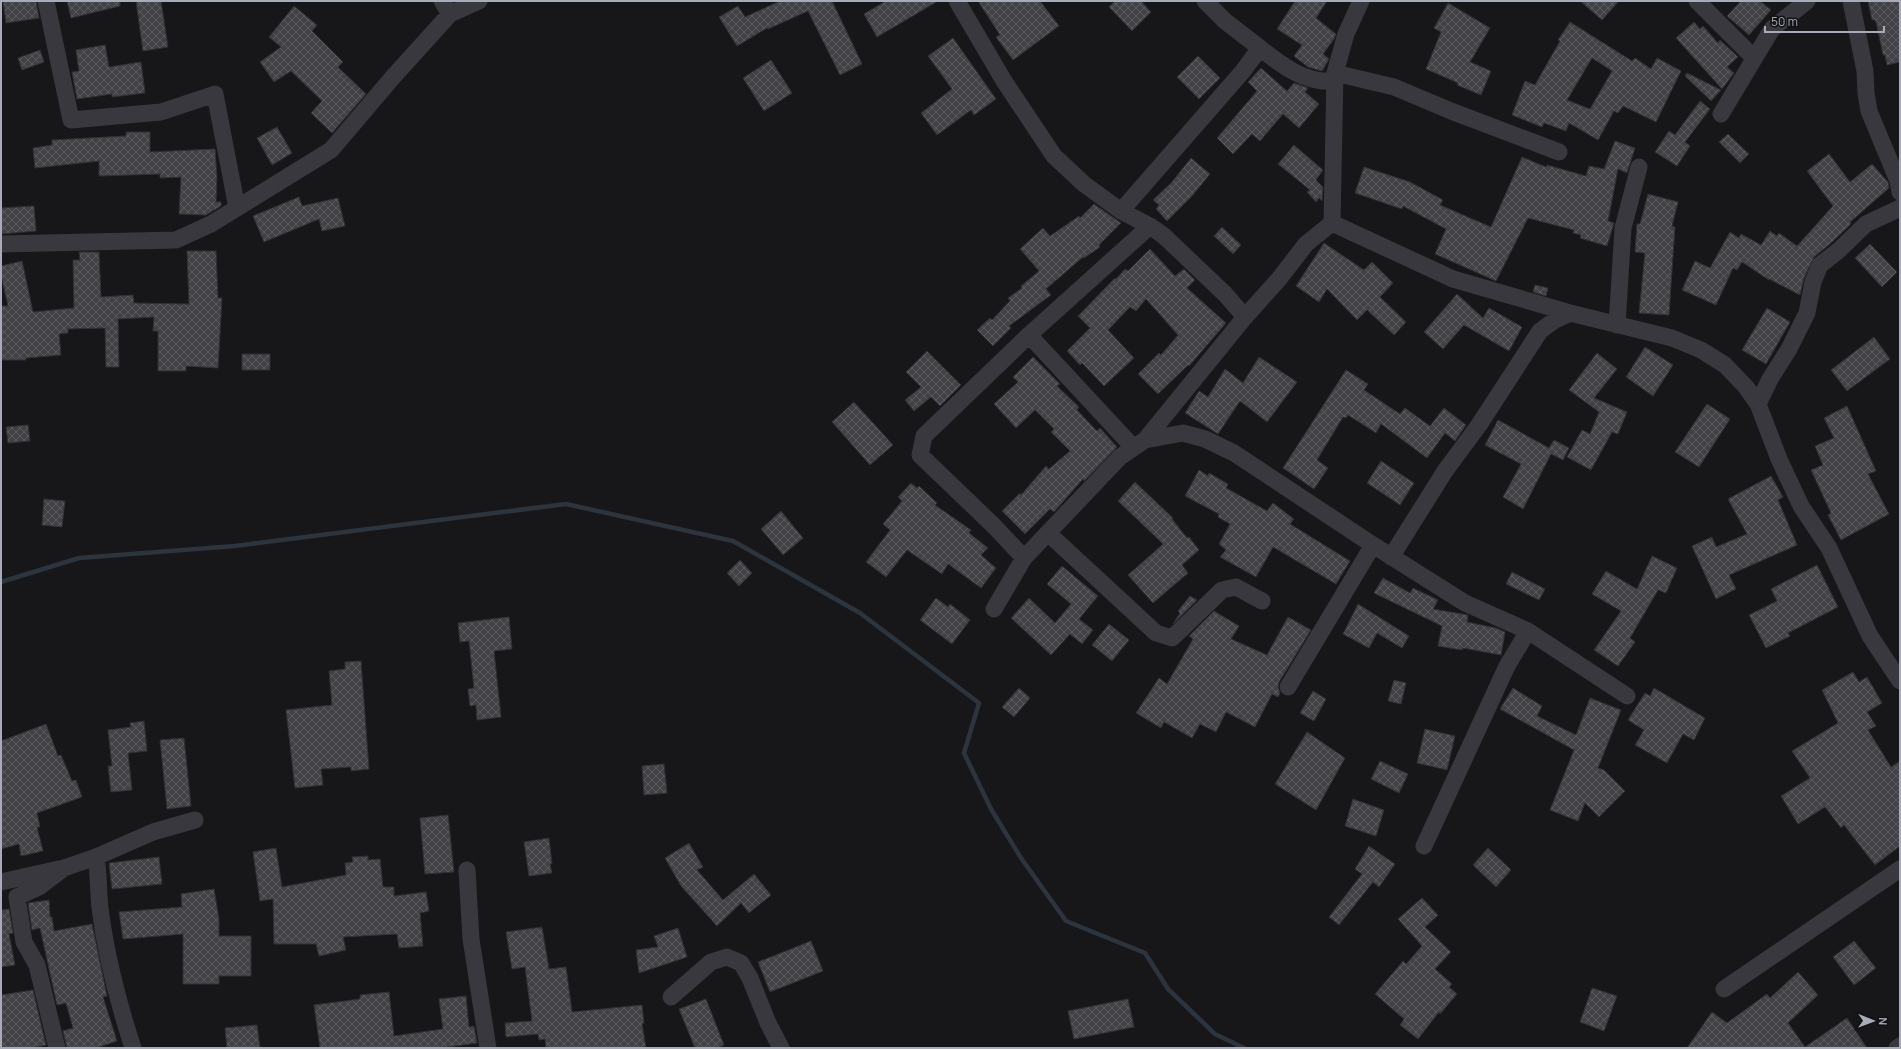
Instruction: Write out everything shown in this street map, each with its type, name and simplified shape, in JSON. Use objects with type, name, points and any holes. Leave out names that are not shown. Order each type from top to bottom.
[{"type":"street","points":[[46,1],[71,120],[161,112],[215,94],[237,208]]},
{"type":"street","points":[[1,244],[176,240],[211,224],[331,150],[393,77],[446,7],[479,1]]},
{"type":"street","points":[[957,1],[1004,81],[1054,156],[1084,184],[1121,211],[1150,226],[1202,272],[1245,316]]},
{"type":"street","points":[[1205,1],[1225,20],[1280,64],[1307,78],[1317,81],[1334,77],[1394,87],[1451,111],[1559,152]]},
{"type":"street","points":[[1332,223],[1334,77],[1346,34],[1361,1]]},
{"type":"street","points":[[1697,1],[1754,58]]},
{"type":"street","points":[[1721,114],[1772,29],[1807,1]]},
{"type":"street","points":[[1851,1],[1865,71],[1866,93],[1870,111],[1898,181],[1900,192]]},
{"type":"street","points":[[1121,211],[1228,89],[1260,48]]},
{"type":"street","points":[[1617,325],[1623,228],[1639,167]]},
{"type":"street","points":[[1758,404],[1770,379],[1789,349],[1807,313],[1813,282],[1820,265],[1838,251],[1866,224],[1900,208]]},
{"type":"street","points":[[1332,223],[1453,279],[1570,313],[1672,338],[1701,350],[1725,364],[1746,387],[1758,404],[1779,459],[1801,506],[1829,548],[1870,636],[1900,681]]},
{"type":"street","points":[[994,609],[1024,558],[1049,534],[1120,458],[1139,444],[1245,316],[1279,279],[1306,244],[1332,223]]},
{"type":"street","points":[[1024,558],[994,526],[920,455],[924,436],[1029,335],[1150,226]]},
{"type":"street","points":[[1391,557],[1445,471],[1479,426],[1540,331],[1555,320],[1570,313]]},
{"type":"street","points":[[1029,335],[1139,444]]},
{"type":"street","points":[[1139,444],[1183,433],[1205,438],[1234,453],[1391,557],[1464,603],[1528,631],[1627,696]]},
{"type":"street","points":[[1049,534],[1156,633],[1172,638],[1222,590],[1236,587],[1262,601]]},
{"type":"street","points":[[1288,687],[1373,545]]},
{"type":"street","points":[[1424,846],[1507,666],[1528,631]]},
{"type":"street","points":[[1,882],[64,868],[96,857],[153,832],[195,820]]},
{"type":"street","points":[[96,857],[99,874],[100,908],[112,975],[132,1048]]},
{"type":"street","points":[[56,1048],[37,965],[24,942],[17,897],[38,887],[64,868]]},
{"type":"street","points":[[1724,989],[1900,869]]},
{"type":"street","points":[[467,870],[471,939],[488,1048]]},
{"type":"street","points":[[672,997],[711,962],[727,957],[741,963],[750,978],[768,1023],[781,1048]]},
{"type":"building","points":[[3,1],[36,1],[39,18],[6,23]]},
{"type":"building","points":[[67,1],[120,1],[120,6],[71,18]]},
{"type":"building","points":[[136,1],[161,1],[168,47],[143,51]]},
{"type":"building","points":[[780,1],[832,1],[862,64],[840,75],[808,11],[768,29],[767,28],[737,46],[719,17],[738,6],[745,17]]},
{"type":"building","points":[[886,1],[938,1],[877,37],[864,14]]},
{"type":"building","points":[[978,1],[1040,1],[1059,26],[1013,60],[996,37],[1000,35]]},
{"type":"building","points":[[1115,1],[1141,1],[1151,12],[1132,31],[1109,7]]},
{"type":"building","points":[[1295,1],[1327,1],[1316,18],[1336,34],[1323,54],[1329,59],[1322,71],[1308,67],[1294,56],[1302,45],[1277,29]]},
{"type":"building","points":[[1580,1],[1619,1],[1602,20]]},
{"type":"building","points":[[1741,1],[1760,1],[1771,10],[1749,35],[1727,16]]},
{"type":"building","points":[[1868,1],[1900,1],[1900,62],[1887,65],[1885,55],[1883,55],[1875,20],[1872,20]]},
{"type":"building","points":[[1448,3],[1490,28],[1470,62],[1491,71],[1481,95],[1457,85],[1458,83],[1426,69],[1441,32],[1434,28]]},
{"type":"building","points":[[294,6],[317,25],[312,31],[343,62],[338,67],[366,94],[332,133],[311,113],[322,101],[291,71],[274,82],[260,62],[281,47],[269,37]]},
{"type":"building","points":[[1570,22],[1632,61],[1635,58],[1651,69],[1657,58],[1681,71],[1656,122],[1623,106],[1618,113],[1614,111],[1598,140],[1569,123],[1566,131],[1544,123],[1542,127],[1512,115],[1525,81],[1535,85],[1560,41],[1558,40]],"holes":[[[1592,58],[1612,71],[1590,109],[1567,100]]]},
{"type":"building","points":[[1694,22],[1700,29],[1703,26],[1718,43],[1720,40],[1738,57],[1727,67],[1734,73],[1722,89],[1676,38]]},
{"type":"building","points":[[953,38],[996,99],[974,115],[971,110],[937,135],[921,113],[952,89],[928,56]]},
{"type":"building","points":[[105,45],[109,67],[141,62],[145,93],[112,97],[112,94],[77,99],[72,72],[79,71],[76,50]]},
{"type":"building","points":[[40,50],[44,62],[22,70],[18,58]]},
{"type":"building","points":[[1198,56],[1220,78],[1199,99],[1177,77]]},
{"type":"building","points":[[771,60],[792,93],[764,111],[743,78]]},
{"type":"building","points":[[1261,68],[1287,91],[1294,83],[1308,88],[1305,92],[1319,104],[1299,128],[1283,114],[1260,141],[1252,134],[1233,154],[1217,138],[1257,91],[1248,82]]},
{"type":"building","points":[[1687,73],[1721,90],[1711,101],[1685,76]]},
{"type":"building","points":[[1700,101],[1710,109],[1685,142],[1690,146],[1677,166],[1655,152],[1669,131],[1675,135]]},
{"type":"building","points":[[277,127],[292,153],[272,165],[257,138]]},
{"type":"building","points":[[126,132],[150,132],[150,152],[215,149],[217,178],[216,202],[221,202],[221,206],[206,215],[179,214],[181,177],[160,178],[160,174],[99,176],[99,161],[35,168],[33,148],[52,145],[52,140],[126,136]]},
{"type":"building","points":[[1728,134],[1749,154],[1740,163],[1719,142]]},
{"type":"building","points":[[1615,141],[1635,148],[1627,173],[1618,169],[1608,221],[1614,223],[1607,246],[1580,238],[1581,235],[1573,233],[1574,230],[1528,218],[1496,281],[1435,254],[1446,229],[1403,206],[1402,209],[1355,193],[1364,167],[1410,182],[1443,200],[1440,205],[1491,227],[1522,157],[1546,167],[1547,165],[1586,176],[1589,166],[1604,169]]},
{"type":"building","points":[[1294,145],[1323,170],[1316,180],[1323,187],[1322,201],[1319,198],[1316,202],[1307,192],[1310,190],[1278,164]]},
{"type":"building","points":[[1829,154],[1850,182],[1872,164],[1888,182],[1889,188],[1850,222],[1851,224],[1814,257],[1804,278],[1800,295],[1769,280],[1742,262],[1737,270],[1733,268],[1716,305],[1682,290],[1695,261],[1710,268],[1730,232],[1739,238],[1741,234],[1761,245],[1770,231],[1777,236],[1779,233],[1797,246],[1833,206],[1807,171]]},
{"type":"building","points":[[1191,158],[1210,174],[1192,196],[1167,221],[1156,209],[1159,205],[1153,200],[1172,182]]},
{"type":"building","points":[[1648,194],[1678,202],[1672,226],[1675,227],[1669,315],[1639,313],[1645,253],[1635,252],[1637,224],[1640,224]]},
{"type":"building","points":[[299,197],[302,206],[338,198],[345,226],[322,231],[319,219],[264,242],[253,216]]},
{"type":"building","points":[[1094,204],[1121,223],[1099,245],[1100,247],[1084,258],[1083,257],[1046,289],[1051,295],[1009,326],[1011,328],[993,346],[977,330],[990,318],[992,320],[1010,301],[1008,298],[1022,288],[1021,286],[1039,271],[1020,249],[1043,228],[1050,236],[1079,216],[1080,218]]},
{"type":"building","points":[[34,206],[36,231],[1,234],[1,208]]},
{"type":"building","points":[[1222,227],[1241,245],[1233,254],[1214,236]]},
{"type":"building","points":[[1324,243],[1364,270],[1372,262],[1393,283],[1380,297],[1406,322],[1394,335],[1367,310],[1357,320],[1327,289],[1319,302],[1296,286]]},
{"type":"building","points":[[1870,244],[1897,272],[1882,287],[1855,258]]},
{"type":"building","points":[[1150,249],[1175,276],[1184,269],[1195,280],[1187,288],[1226,323],[1189,366],[1188,365],[1158,394],[1138,374],[1159,353],[1161,355],[1178,335],[1146,299],[1136,311],[1130,307],[1108,330],[1134,358],[1104,386],[1082,363],[1080,365],[1067,351],[1090,328],[1078,316],[1115,278],[1116,279],[1125,269],[1128,271]]},
{"type":"building","points":[[187,251],[216,251],[218,298],[222,298],[218,368],[186,366],[186,371],[158,371],[158,331],[153,331],[154,317],[118,319],[119,367],[106,367],[105,328],[68,329],[68,333],[59,334],[61,355],[26,358],[26,360],[1,360],[1,306],[8,306],[1,275],[1,266],[22,261],[33,312],[74,308],[73,260],[80,260],[79,252],[99,252],[101,297],[133,295],[134,303],[189,304]]},
{"type":"building","points":[[1535,285],[1548,288],[1546,296],[1533,292]]},
{"type":"building","points":[[1457,294],[1483,318],[1489,308],[1522,327],[1509,351],[1464,325],[1443,349],[1424,332]]},
{"type":"building","points":[[1767,308],[1790,322],[1766,364],[1742,350]]},
{"type":"building","points":[[1874,337],[1890,359],[1847,391],[1831,370]]},
{"type":"building","points":[[1645,347],[1673,365],[1653,396],[1626,377]]},
{"type":"building","points":[[927,351],[961,385],[940,406],[931,397],[914,411],[905,400],[921,387],[906,372]]},
{"type":"building","points":[[1597,353],[1617,369],[1594,398],[1627,412],[1618,434],[1612,432],[1591,470],[1567,457],[1582,430],[1590,434],[1599,412],[1569,390]]},
{"type":"building","points":[[242,354],[270,354],[270,370],[242,370]]},
{"type":"building","points":[[1033,357],[1060,384],[1057,386],[1079,407],[1077,410],[1097,431],[1100,428],[1117,447],[1084,481],[1083,479],[1054,512],[1050,509],[1025,534],[1002,511],[1020,493],[1021,495],[1046,466],[1049,469],[1070,451],[1051,432],[1054,429],[1035,410],[1016,428],[994,404],[1018,382],[1013,377]]},
{"type":"building","points":[[1259,357],[1297,382],[1267,422],[1240,401],[1218,434],[1185,413],[1199,391],[1208,397],[1225,369],[1243,383]]},
{"type":"building","points":[[1346,370],[1368,384],[1364,390],[1400,414],[1405,408],[1430,426],[1444,408],[1466,425],[1455,441],[1445,433],[1427,458],[1381,424],[1376,433],[1348,415],[1346,418],[1343,417],[1317,460],[1328,468],[1314,489],[1283,468]]},
{"type":"building","points":[[854,402],[893,445],[870,465],[832,422]]},
{"type":"building","points":[[1707,404],[1730,419],[1699,467],[1675,452]]},
{"type":"building","points":[[1847,406],[1876,471],[1868,474],[1889,514],[1841,540],[1828,515],[1831,513],[1811,470],[1823,465],[1815,446],[1834,438],[1824,418]]},
{"type":"building","points":[[1498,420],[1549,448],[1554,440],[1569,448],[1563,460],[1551,454],[1523,509],[1503,497],[1521,464],[1485,445]]},
{"type":"building","points":[[28,425],[30,441],[8,443],[6,427]]},
{"type":"building","points":[[1381,461],[1414,483],[1400,505],[1367,483]]},
{"type":"building","points":[[1199,470],[1208,476],[1209,473],[1228,484],[1226,488],[1267,511],[1273,503],[1294,519],[1290,524],[1350,561],[1336,584],[1273,547],[1256,577],[1220,557],[1226,550],[1219,544],[1230,524],[1218,517],[1219,514],[1185,496]]},
{"type":"building","points":[[1771,476],[1783,497],[1778,500],[1797,545],[1729,575],[1736,589],[1716,599],[1692,546],[1712,537],[1716,547],[1747,534],[1728,499]]},
{"type":"building","points":[[1135,482],[1173,518],[1172,519],[1187,538],[1189,537],[1199,550],[1182,565],[1188,573],[1153,603],[1128,575],[1163,544],[1118,501]]},
{"type":"building","points":[[911,483],[917,488],[919,486],[937,503],[935,505],[971,530],[969,533],[988,548],[981,555],[996,568],[981,588],[948,564],[942,574],[907,550],[886,577],[866,562],[890,530],[883,524],[902,501],[898,497]]},
{"type":"building","points":[[44,499],[65,501],[62,527],[42,525]]},
{"type":"building","points":[[781,511],[803,538],[783,555],[761,529]]},
{"type":"building","points":[[1652,556],[1677,568],[1666,593],[1658,590],[1630,638],[1635,642],[1618,666],[1594,650],[1621,611],[1592,594],[1606,571],[1637,589]]},
{"type":"building","points":[[740,560],[752,573],[739,586],[727,573]]},
{"type":"building","points":[[1817,565],[1838,607],[1788,633],[1790,636],[1766,648],[1749,615],[1777,601],[1771,589]]},
{"type":"building","points":[[1062,566],[1098,596],[1079,619],[1093,630],[1082,644],[1070,634],[1051,655],[1011,618],[1029,598],[1055,623],[1071,604],[1047,584]]},
{"type":"building","points":[[1512,572],[1545,589],[1539,600],[1506,584]]},
{"type":"building","points":[[1383,578],[1410,593],[1413,588],[1438,600],[1433,609],[1468,615],[1467,622],[1496,628],[1505,632],[1501,655],[1463,648],[1462,650],[1438,646],[1442,626],[1374,593]]},
{"type":"building","points":[[1190,596],[1197,600],[1173,624],[1180,613],[1178,611]]},
{"type":"building","points":[[936,598],[948,607],[950,604],[970,620],[952,644],[920,620]]},
{"type":"building","points":[[1358,604],[1409,636],[1402,648],[1377,633],[1369,648],[1343,634]]},
{"type":"building","points":[[1214,611],[1239,626],[1231,639],[1267,655],[1288,617],[1311,630],[1279,682],[1278,687],[1280,693],[1278,697],[1272,694],[1255,727],[1226,712],[1216,732],[1200,724],[1192,738],[1164,722],[1161,728],[1136,713],[1159,678],[1167,684],[1193,639],[1189,636]]},
{"type":"building","points":[[509,617],[512,649],[494,651],[501,717],[477,720],[476,705],[470,706],[468,689],[474,688],[469,641],[460,642],[458,623]]},
{"type":"building","points":[[1109,624],[1129,640],[1112,661],[1092,645]]},
{"type":"building","points":[[361,661],[369,769],[351,771],[351,767],[321,769],[323,785],[295,788],[286,710],[332,705],[329,671],[345,669],[345,662]]},
{"type":"building","points":[[1853,672],[1859,682],[1867,677],[1882,703],[1867,712],[1876,726],[1868,730],[1891,767],[1900,761],[1900,846],[1875,865],[1844,825],[1841,828],[1825,807],[1798,824],[1781,796],[1810,778],[1792,751],[1838,723],[1822,690]]},
{"type":"building","points":[[1394,680],[1406,683],[1401,704],[1388,701]]},
{"type":"building","points":[[1019,688],[1030,698],[1014,717],[1002,707]]},
{"type":"building","points":[[1513,688],[1542,706],[1537,716],[1576,735],[1590,698],[1621,710],[1598,768],[1604,770],[1625,791],[1599,817],[1585,803],[1578,821],[1550,810],[1574,750],[1500,709]]},
{"type":"building","points":[[1654,688],[1705,718],[1694,740],[1683,734],[1667,763],[1635,745],[1644,730],[1628,720],[1645,693],[1650,696]]},
{"type":"building","points":[[1313,691],[1326,699],[1314,721],[1300,713]]},
{"type":"building","points":[[144,721],[147,751],[128,753],[132,790],[111,792],[108,766],[112,766],[108,730],[131,727],[130,723]]},
{"type":"building","points":[[46,724],[58,756],[61,755],[72,781],[76,780],[82,797],[37,813],[40,827],[37,827],[43,851],[21,856],[19,844],[1,849],[1,741]]},
{"type":"building","points":[[1425,729],[1455,736],[1447,770],[1417,763]]},
{"type":"building","points":[[1307,732],[1345,758],[1316,810],[1275,784]]},
{"type":"building","points":[[184,738],[191,806],[167,809],[160,740]]},
{"type":"building","points":[[1380,761],[1408,774],[1399,793],[1371,779]]},
{"type":"building","points":[[664,764],[667,793],[644,795],[642,766]]},
{"type":"building","points":[[1353,799],[1384,810],[1376,836],[1345,826]]},
{"type":"building","points":[[448,815],[454,872],[425,874],[420,818]]},
{"type":"building","points":[[549,838],[552,864],[550,864],[552,873],[529,876],[524,842]]},
{"type":"building","points":[[689,843],[703,867],[697,870],[723,900],[754,874],[771,895],[749,913],[741,903],[717,926],[681,886],[665,858]]},
{"type":"building","points":[[1369,846],[1395,864],[1379,887],[1373,882],[1339,925],[1329,917],[1362,874],[1355,869]]},
{"type":"building","points":[[276,848],[282,887],[346,875],[345,863],[353,862],[352,857],[368,856],[368,860],[380,859],[383,887],[394,887],[394,896],[426,892],[429,911],[420,913],[423,946],[399,948],[397,934],[343,937],[346,950],[319,956],[316,944],[274,944],[273,899],[260,901],[253,852]]},
{"type":"building","points":[[1488,848],[1511,870],[1496,887],[1473,865]]},
{"type":"building","points":[[159,857],[162,884],[112,889],[109,863]]},
{"type":"building","points":[[214,889],[219,919],[219,936],[251,936],[251,976],[219,976],[219,984],[183,984],[183,934],[123,939],[119,912],[182,907],[181,894]]},
{"type":"building","points":[[1422,898],[1438,915],[1425,927],[1451,952],[1435,969],[1452,984],[1449,987],[1457,994],[1440,1014],[1439,1012],[1418,1039],[1400,1025],[1404,1019],[1375,994],[1403,961],[1406,964],[1422,946],[1398,919]]},
{"type":"building","points":[[49,900],[50,917],[52,917],[54,931],[92,924],[107,996],[103,997],[117,1041],[96,1048],[67,1048],[63,1031],[73,1028],[66,1003],[57,1005],[40,928],[32,930],[28,903]]},
{"type":"building","points":[[9,909],[13,933],[9,934],[15,965],[1,967],[1,910]]},
{"type":"building","points":[[542,927],[549,969],[566,967],[572,1012],[642,1005],[644,1023],[642,1024],[646,1048],[546,1048],[545,1039],[539,1040],[538,1034],[506,1037],[505,1023],[532,1021],[525,967],[512,969],[506,932]]},
{"type":"building","points":[[678,928],[687,957],[639,973],[636,950],[658,947],[654,936]]},
{"type":"building","points":[[811,941],[823,971],[770,992],[758,962]]},
{"type":"building","points":[[1854,941],[1876,968],[1854,985],[1833,957]]},
{"type":"building","points":[[1798,972],[1818,995],[1788,1023],[1805,1047],[1847,1018],[1867,1048],[1687,1048],[1712,1012],[1727,1023],[1767,994],[1770,998]]},
{"type":"building","points":[[1592,988],[1617,996],[1604,1031],[1580,1022]]},
{"type":"building","points":[[33,990],[46,1045],[32,1048],[1,1048],[1,995]]},
{"type":"building","points":[[389,992],[394,1036],[443,1029],[439,999],[466,996],[469,1027],[474,1026],[477,1043],[440,1048],[320,1048],[314,1005],[360,999],[360,995]]},
{"type":"building","points":[[706,999],[724,1045],[717,1048],[695,1048],[679,1009]]},
{"type":"building","points":[[1128,999],[1134,1027],[1074,1039],[1068,1011]]},
{"type":"building","points":[[257,1025],[260,1048],[227,1048],[225,1028]]},
{"type":"waterway","points":[[1,582],[79,558],[235,546],[566,504],[733,541],[860,613],[979,703],[964,753],[991,809],[1021,858],[1066,921],[1145,953],[1168,989],[1215,1034],[1244,1048]]}]
